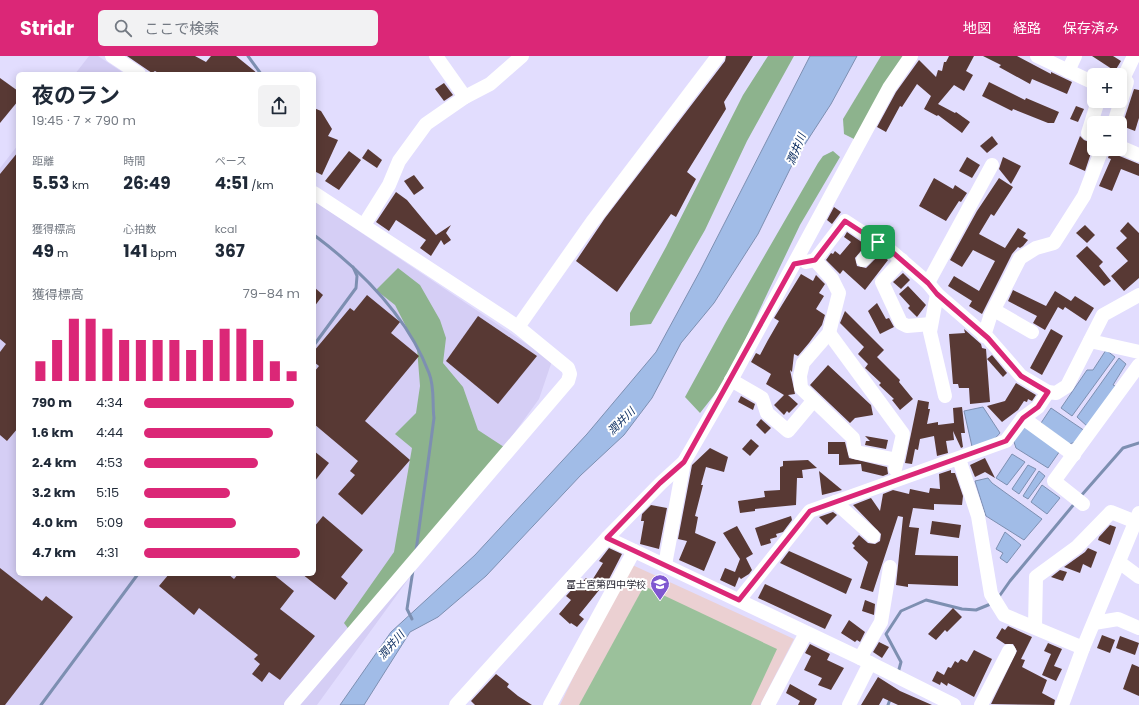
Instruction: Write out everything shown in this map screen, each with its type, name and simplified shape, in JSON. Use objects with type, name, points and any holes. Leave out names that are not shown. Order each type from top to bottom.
[{"type":"street","points":[[112,56],[136,72]]},
{"type":"street","points":[[436,56],[465,97]]},
{"type":"street","points":[[364,226],[389,185],[399,161],[426,124],[465,97],[490,84],[522,56]]},
{"type":"street","points":[[518,327],[596,216],[718,56]]},
{"type":"street","points":[[456,705],[607,538],[660,483],[684,462],[731,380],[889,88],[911,56]]},
{"type":"street","points":[[1037,56],[1087,80]]},
{"type":"street","points":[[1068,71],[1075,56]]},
{"type":"street","points":[[1127,82],[1134,56]]},
{"type":"street","points":[[1127,150],[1139,155]]},
{"type":"street","points":[[984,336],[994,310],[1020,258],[1036,248],[1054,243],[1084,196],[1099,156]]},
{"type":"street","points":[[928,283],[992,165]]},
{"type":"street","points":[[291,705],[568,380],[570,374],[568,368],[518,327],[316,193]]},
{"type":"street","points":[[794,264],[815,260],[845,221],[878,242],[902,260],[984,336],[1021,376],[1048,392],[1056,393],[1067,386],[1103,316],[1139,295]]},
{"type":"street","points":[[863,260],[878,242]]},
{"type":"street","points":[[815,260],[832,279],[838,292],[829,333],[803,363],[800,376],[800,388],[853,438],[855,452],[897,460]]},
{"type":"street","points":[[902,260],[882,282],[902,323],[907,326],[931,324]]},
{"type":"street","points":[[937,294],[930,332],[945,396]]},
{"type":"street","points":[[994,310],[1032,332]]},
{"type":"street","points":[[829,333],[903,434],[892,482]]},
{"type":"street","points":[[1090,341],[1139,352]]},
{"type":"street","points":[[1083,504],[1054,481],[1139,365]]},
{"type":"street","points":[[731,380],[762,398],[767,413],[788,431],[813,401]]},
{"type":"street","points":[[739,600],[810,511],[1006,441],[1023,418],[1038,407],[1048,392]]},
{"type":"street","points":[[1023,418],[1074,455]]},
{"type":"street","points":[[959,459],[978,516],[991,594],[1004,615],[1083,648]]},
{"type":"street","points":[[665,565],[684,462]]},
{"type":"street","points":[[836,502],[873,536]]},
{"type":"street","points":[[1035,627],[1036,577],[1077,547],[1110,512],[1137,518],[1083,648],[1062,705]]},
{"type":"street","points":[[607,538],[865,660],[954,705]]},
{"type":"street","points":[[550,705],[634,551]]},
{"type":"street","points":[[1119,562],[1139,577]]},
{"type":"street","points":[[849,705],[865,660],[881,622],[890,567]]},
{"type":"street","points":[[1094,623],[1118,619],[1139,628]]},
{"type":"street","points":[[768,705],[806,633]]},
{"type":"street","points":[[981,705],[1008,652]]},
{"type":"shaded area","points":[[89,56],[98,56],[122,72],[77,72]]},
{"type":"shaded area","points":[[16,148],[16,576],[316,576],[316,202],[552,361],[539,399],[317,705],[0,705],[0,168]]},
{"type":"shaded area","name":"富士宮第四中学校","points":[[628,563],[794,639],[760,705],[560,705]]},
{"type":"green space","points":[[768,56],[794,56],[747,141],[705,230],[651,324],[630,326],[630,313],[666,247],[743,95]]},
{"type":"green space","points":[[881,56],[906,56],[854,139],[844,134],[843,119]]},
{"type":"green space","points":[[833,151],[840,157],[800,225],[726,380],[700,413],[685,397],[725,324],[818,163],[823,156]]},
{"type":"green space","points":[[398,268],[420,285],[440,320],[446,338],[443,363],[463,387],[478,430],[504,447],[350,631],[344,623],[394,552],[412,448],[395,434],[416,413],[420,386],[417,348],[395,305],[376,290]]},
{"type":"green space","name":"富士宮第四中学校","points":[[644,586],[777,649],[751,705],[579,705]]},
{"type":"water","name":"潤井川","points":[[810,56],[857,56],[831,104],[794,161],[758,234],[714,303],[681,343],[652,398],[624,435],[581,475],[486,576],[438,617],[410,632],[364,705],[340,705],[391,632],[475,555],[587,434],[656,352],[700,271]]},
{"type":"water","points":[[1106,350],[1115,357],[1072,416],[1061,408],[1087,370],[1093,370]]},
{"type":"water","points":[[1119,358],[1126,364],[1113,385],[1117,387],[1088,427],[1077,417]]},
{"type":"water","points":[[983,407],[1000,433],[989,445],[973,451],[964,411]]},
{"type":"water","points":[[1051,408],[1085,431],[1076,442],[1069,444],[1041,423]]},
{"type":"water","points":[[1025,422],[1062,448],[1048,468],[1016,448],[1013,439]]},
{"type":"water","points":[[1012,454],[1025,462],[1007,485],[996,478]]},
{"type":"water","points":[[1028,465],[1036,469],[1019,494],[1012,489]]},
{"type":"water","points":[[1039,471],[1045,476],[1028,499],[1023,496]]},
{"type":"water","points":[[988,478],[992,483],[1042,519],[1024,540],[986,516],[975,481]]},
{"type":"water","points":[[1042,485],[1060,498],[1047,514],[1031,502]]},
{"type":"water","points":[[1005,532],[1021,545],[1007,563],[1000,558],[1003,553],[996,549]]},
{"type":"building","points":[[127,56],[195,56],[206,62],[211,56],[236,56],[256,72],[155,71],[151,72]]},
{"type":"building","points":[[726,56],[753,56],[724,102],[726,109],[687,172],[696,179],[676,217],[671,214],[617,292],[576,261],[605,218],[725,61]]},
{"type":"building","points":[[949,56],[974,56],[966,71],[973,75],[964,91],[954,85],[938,104],[955,113],[956,112],[970,122],[962,133],[938,115],[937,116],[924,109],[931,96],[917,84],[902,107],[900,106],[886,132],[877,127],[896,92],[919,60],[936,77],[938,70],[942,71],[944,62],[946,62]]},
{"type":"building","points":[[983,56],[1017,56],[1051,74],[1051,72],[1072,82],[1067,94],[1032,79],[1030,84],[999,67],[1001,65]]},
{"type":"building","points":[[1092,56],[1113,56],[1121,61],[1117,68],[1110,68]]},
{"type":"building","points":[[0,78],[16,90],[16,103],[0,123]]},
{"type":"building","points":[[989,82],[1025,100],[1026,98],[1059,112],[1054,123],[1048,123],[1013,109],[1012,111],[982,96]]},
{"type":"building","points":[[444,83],[453,95],[444,101],[435,89]]},
{"type":"building","points":[[1134,89],[1139,90],[1139,118],[1135,131],[1127,128],[1127,116],[1125,116]]},
{"type":"building","points":[[1076,106],[1084,109],[1078,122],[1070,119]]},
{"type":"building","points":[[316,109],[321,111],[332,129],[328,136],[338,140],[322,175],[316,172]]},
{"type":"building","points":[[992,136],[998,144],[987,153],[980,146]]},
{"type":"building","points":[[1080,136],[1087,141],[1087,156],[1090,156],[1085,171],[1069,164]]},
{"type":"building","points":[[368,149],[382,160],[377,168],[362,158]]},
{"type":"building","points":[[349,151],[361,160],[339,190],[325,181]]},
{"type":"building","points":[[16,154],[16,430],[7,441],[0,435],[0,352],[6,344],[0,339],[0,174]]},
{"type":"building","points":[[1109,156],[1119,156],[1139,164],[1139,176],[1121,169],[1112,191],[1099,186],[1111,159],[1108,158]]},
{"type":"building","points":[[967,157],[980,165],[972,178],[959,171]]},
{"type":"building","points":[[1003,157],[1021,166],[1011,184],[999,169]]},
{"type":"building","points":[[414,175],[424,188],[414,195],[404,181]]},
{"type":"building","points":[[934,178],[953,189],[955,185],[967,193],[961,202],[959,201],[946,221],[919,206]]},
{"type":"building","points":[[999,178],[1013,187],[994,216],[991,214],[979,234],[1005,248],[1018,228],[1026,233],[1023,237],[1028,240],[1023,246],[1020,248],[1018,247],[1012,254],[982,314],[969,306],[972,301],[948,286],[954,276],[979,291],[995,261],[973,250],[962,267],[950,260],[977,211]]},
{"type":"building","points":[[396,192],[407,200],[436,235],[451,225],[446,233],[451,240],[444,245],[441,240],[431,256],[420,248],[426,240],[396,220],[389,231],[376,222]]},
{"type":"building","points":[[834,207],[841,212],[832,224],[827,220]]},
{"type":"building","points":[[1128,222],[1139,233],[1139,278],[1124,291],[1111,276],[1128,261],[1116,248],[1127,238],[1120,231]]},
{"type":"building","points":[[1085,225],[1095,235],[1087,243],[1076,233]]},
{"type":"building","points":[[847,232],[866,245],[855,258],[857,266],[866,268],[880,254],[888,260],[865,290],[843,270],[840,274],[826,260],[831,253],[833,254],[835,251],[840,255],[851,242],[844,237]]},
{"type":"building","points":[[1087,246],[1103,262],[1099,266],[1111,281],[1104,286],[1076,256]]},
{"type":"building","points":[[903,273],[910,280],[901,289],[893,282]]},
{"type":"building","points":[[801,274],[813,281],[816,275],[825,284],[819,293],[824,296],[816,309],[825,315],[822,325],[809,343],[798,356],[794,354],[792,372],[790,370],[795,394],[788,395],[798,404],[789,413],[787,411],[784,415],[774,405],[784,395],[766,384],[771,374],[751,362],[756,353],[760,355],[779,321],[774,318]]},
{"type":"building","points":[[908,286],[926,305],[917,317],[908,308],[910,306],[899,294]]},
{"type":"building","points":[[316,289],[323,295],[316,304]]},
{"type":"building","points":[[1013,290],[1046,306],[1055,291],[1071,301],[1075,296],[1094,308],[1086,321],[1065,307],[1063,310],[1058,307],[1045,330],[1033,323],[1037,316],[1008,301]]},
{"type":"building","points":[[367,295],[400,322],[391,333],[419,356],[365,421],[410,460],[362,515],[338,494],[355,475],[350,471],[358,461],[316,426],[316,370],[319,366],[316,364],[316,349],[350,308],[354,311]]},
{"type":"building","points":[[877,303],[886,319],[889,318],[894,327],[880,334],[868,311]]},
{"type":"building","points":[[845,311],[884,350],[877,357],[900,380],[899,382],[913,399],[900,410],[892,400],[894,399],[879,385],[881,383],[865,368],[868,364],[858,354],[864,347],[840,323]]},
{"type":"building","points":[[478,316],[537,356],[498,404],[446,361]]},
{"type":"building","points":[[964,329],[981,344],[982,348],[986,349],[990,402],[970,404],[969,388],[959,388],[958,384],[953,384],[949,334],[965,333]]},
{"type":"building","points":[[1051,329],[1063,336],[1042,375],[1030,368]]},
{"type":"building","points":[[992,355],[1007,373],[1003,377],[987,359]]},
{"type":"building","points":[[828,365],[871,405],[873,415],[855,418],[850,423],[810,385]]},
{"type":"building","points":[[1016,383],[1036,395],[1032,401],[1028,399],[1027,402],[1024,401],[1018,410],[1002,422],[987,406],[1005,401]]},
{"type":"building","points":[[741,396],[755,404],[753,410],[738,402]]},
{"type":"building","points":[[918,400],[929,402],[928,409],[930,409],[927,424],[938,422],[938,425],[954,423],[953,408],[962,407],[965,433],[961,433],[963,447],[961,448],[953,431],[954,440],[946,441],[948,453],[937,456],[934,436],[920,439],[918,450],[915,449],[912,464],[905,463]]},
{"type":"building","points":[[761,419],[771,428],[765,434],[756,425]]},
{"type":"building","points":[[865,436],[888,440],[886,449],[865,445],[866,441],[870,441]]},
{"type":"building","points":[[751,439],[759,446],[750,456],[742,449]]},
{"type":"building","points":[[828,442],[845,442],[849,458],[887,467],[888,474],[883,476],[862,471],[861,464],[839,465],[839,454],[828,454]]},
{"type":"building","points":[[710,448],[728,457],[724,472],[706,467],[701,485],[703,485],[695,516],[698,517],[695,533],[716,542],[704,571],[679,560],[687,541],[678,539],[692,465]]},
{"type":"building","points":[[316,453],[329,463],[316,479]]},
{"type":"building","points":[[985,458],[995,478],[985,472],[975,477],[970,465]]},
{"type":"building","points":[[808,460],[817,468],[802,470],[803,478],[797,478],[796,505],[755,509],[755,511],[740,513],[738,501],[765,497],[764,491],[780,490],[780,467],[783,466],[783,461]]},
{"type":"building","points":[[951,470],[951,473],[955,473],[963,496],[962,505],[934,504],[934,510],[913,508],[909,527],[919,528],[915,555],[958,556],[958,586],[908,584],[908,587],[896,585],[903,517],[898,516],[873,592],[860,588],[868,562],[853,548],[855,546],[852,543],[859,535],[868,543],[875,544],[880,541],[881,534],[853,505],[871,498],[880,511],[883,494],[893,490],[909,494],[910,489],[929,493],[930,488],[940,489],[939,474]]},
{"type":"building","points":[[819,471],[842,490],[822,495]]},
{"type":"building","points":[[651,505],[667,508],[659,549],[640,544],[644,521],[641,521],[642,514]]},
{"type":"building","points":[[833,512],[837,515],[827,525],[819,517]]},
{"type":"building","points":[[323,516],[363,550],[341,577],[348,583],[335,600],[305,576],[316,576],[316,525]]},
{"type":"building","points":[[791,516],[792,520],[783,532],[776,534],[777,537],[770,539],[771,543],[761,546],[755,528]]},
{"type":"building","points":[[932,521],[961,525],[959,538],[930,534]]},
{"type":"building","points":[[1110,525],[1116,527],[1110,545],[1098,540]]},
{"type":"building","points":[[737,526],[753,554],[746,558],[752,570],[741,579],[739,577],[735,587],[720,580],[725,568],[735,572],[740,559],[723,533]]},
{"type":"building","points":[[609,548],[622,554],[606,585],[604,584],[579,615],[584,619],[577,627],[571,623],[570,624],[559,614],[571,600],[566,596],[576,585],[578,587],[586,578],[591,582],[603,563],[599,561]]},
{"type":"building","points":[[1088,548],[1097,552],[1091,568],[1083,564],[1080,573],[1064,567],[1085,552]]},
{"type":"building","points":[[789,551],[852,579],[846,594],[780,563]]},
{"type":"building","points":[[0,568],[42,601],[46,596],[73,617],[5,705],[0,705]]},
{"type":"building","points":[[1060,570],[1067,572],[1063,581],[1051,577]]},
{"type":"building","points":[[167,576],[230,576],[234,579],[236,576],[275,576],[294,591],[280,609],[315,636],[280,680],[269,672],[262,682],[252,674],[260,664],[254,659],[258,655],[199,608],[194,615],[159,586]]},
{"type":"building","points":[[765,584],[832,615],[825,629],[758,598]]},
{"type":"building","points":[[865,600],[875,604],[874,615],[862,611]]},
{"type":"building","points":[[953,608],[962,617],[947,632],[945,630],[936,640],[928,634]]},
{"type":"building","points":[[849,620],[865,632],[860,642],[857,640],[855,642],[841,633]]},
{"type":"building","points":[[1008,626],[1032,637],[1021,659],[1025,660],[1022,667],[1047,680],[1042,693],[1055,700],[1054,705],[991,704],[1017,651],[1013,644],[1005,644],[996,638],[1002,628],[1005,630]]},
{"type":"building","points":[[1102,635],[1115,640],[1110,653],[1097,648]]},
{"type":"building","points":[[1120,636],[1139,643],[1135,655],[1116,648]]},
{"type":"building","points":[[879,642],[889,647],[882,658],[873,652]]},
{"type":"building","points":[[1048,643],[1062,649],[1054,666],[1062,669],[1056,681],[1042,675],[1051,654],[1044,651]]},
{"type":"building","points":[[810,644],[830,654],[827,660],[844,668],[831,690],[818,685],[822,678],[804,670],[811,656],[805,653]]},
{"type":"building","points":[[974,650],[992,659],[974,697],[948,683],[947,686],[941,682],[940,685],[932,681],[937,671],[944,675],[948,667],[951,668],[955,661],[958,663],[961,659],[967,662]]},
{"type":"building","points":[[1132,664],[1139,667],[1139,696],[1123,689]]},
{"type":"building","points":[[496,674],[509,684],[507,687],[532,705],[475,705],[471,701]]},
{"type":"building","points":[[878,677],[900,691],[932,705],[898,705],[883,698],[879,705],[861,705]]},
{"type":"building","points":[[790,684],[817,699],[814,705],[798,705],[800,701],[786,693]]},
{"type":"waterway","points":[[248,56],[260,72]]},
{"type":"waterway","points":[[316,237],[349,264],[382,297],[409,333],[420,353],[431,379],[434,418],[416,551]]},
{"type":"waterway","points":[[316,342],[356,288],[357,276],[353,267]]},
{"type":"waterway","points":[[1080,497],[1123,448],[1139,443]]},
{"type":"waterway","points":[[998,598],[1010,581],[1075,503]]},
{"type":"waterway","points":[[412,619],[407,609],[413,570]]},
{"type":"waterway","points":[[41,705],[137,576]]},
{"type":"waterway","points":[[898,673],[901,662],[886,634],[901,611],[926,600],[962,609],[976,610],[993,603]]},
{"type":"waterway","points":[[888,705],[891,697]]},
{"type":"place","name":"富士宮第四中学校","points":[[660,601]]},
{"type":"route","points":[[845,221],[878,242],[891,251],[928,283],[937,294],[988,338],[1021,376],[1048,392],[1038,407],[1023,418],[1006,441],[810,511],[739,600],[607,538],[660,483],[684,462],[729,384],[794,264],[815,260],[845,221]]}]
